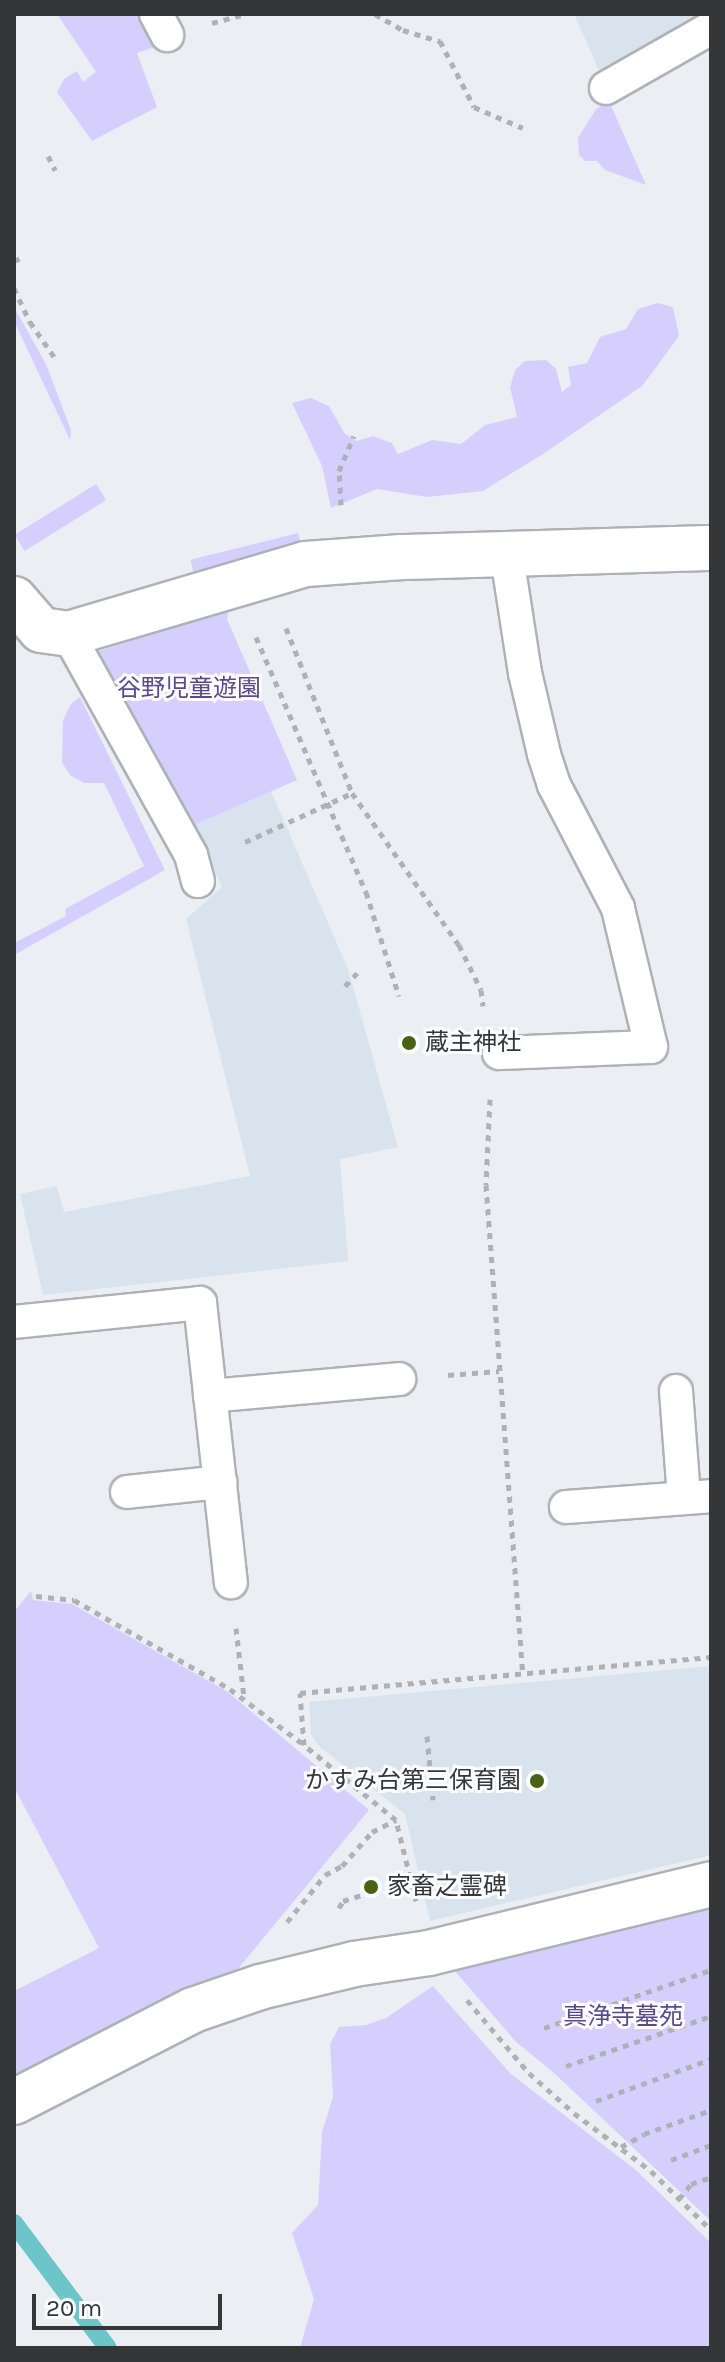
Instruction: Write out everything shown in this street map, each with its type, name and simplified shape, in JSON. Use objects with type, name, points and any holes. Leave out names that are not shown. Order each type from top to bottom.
[{"type":"street","points":[[14,599],[41,630],[68,634],[96,629],[306,564],[711,548]]},
{"type":"street","points":[[14,2102],[193,2010],[260,1987],[354,1964],[429,1953],[711,1884]]},
{"type":"lane","points":[[606,88],[711,28]]},
{"type":"lane","points":[[499,1053],[651,1047],[618,908],[554,785],[544,754],[525,673],[507,557]]},
{"type":"lane","points":[[68,634],[191,855],[198,881]]},
{"type":"lane","points":[[14,1322],[200,1303],[231,1582]]},
{"type":"lane","points":[[210,1396],[399,1379]]},
{"type":"lane","points":[[566,1507],[697,1497],[676,1391]]},
{"type":"lane","points":[[127,1492],[220,1482]]},
{"type":"path","points":[[375,14],[403,30],[440,41],[474,107],[523,128]]},
{"type":"path","points":[[48,156],[55,170]]},
{"type":"path","points":[[14,261],[23,257]]},
{"type":"path","points":[[14,288],[30,322],[55,358]]},
{"type":"path","points":[[348,561],[338,515],[343,497],[339,471],[354,436]]},
{"type":"path","points":[[265,575],[352,793],[459,945],[481,990],[486,1025],[499,1053],[491,1084],[486,1185],[523,1674]]},
{"type":"path","points":[[255,633],[366,892],[399,996]]},
{"type":"path","points":[[245,842],[352,793]]},
{"type":"path","points":[[345,986],[359,971]]},
{"type":"path","points":[[231,1582],[244,1698]]},
{"type":"path","points":[[36,1596],[74,1600],[244,1698],[396,1820],[429,1953],[529,2073],[621,2147],[711,2230]]},
{"type":"path","points":[[304,1745],[300,1693],[711,1657]]},
{"type":"path","points":[[427,1736],[433,1800]]},
{"type":"path","points":[[260,1987],[256,1969],[263,1950],[325,1875],[342,1866],[372,1832],[396,1820]]},
{"type":"path","points":[[544,2028],[711,1970]]},
{"type":"path","points":[[566,2066],[711,2016]]},
{"type":"path","points":[[596,2101],[711,2059]]},
{"type":"path","points":[[621,2147],[644,2134],[711,2110]]},
{"type":"path","points":[[671,2160],[711,2145]]},
{"type":"path","points":[[679,2199],[691,2184],[711,2177]]},
{"type":"shaded area","points":[[574,14],[711,14],[601,75]]},
{"type":"shaded area","points":[[271,791],[348,969],[398,1147],[340,1159],[348,1261],[43,1295],[20,1194],[57,1186],[64,1212],[250,1176],[186,919],[222,887],[194,825]]},
{"type":"shaded area","name":"かすみ台第三保育園","points":[[711,1666],[711,1855],[430,1921],[405,1814],[320,1747],[311,1735],[309,1702]]},
{"type":"green space","points":[[57,14],[140,14],[157,46],[137,53],[157,107],[92,141],[57,92],[64,79],[77,71],[83,82],[96,72]]},
{"type":"green space","points":[[609,101],[646,185],[605,170],[597,161],[585,161],[579,155],[578,138],[596,109]]},
{"type":"green space","points":[[657,303],[673,307],[679,336],[655,369],[642,386],[543,454],[483,491],[427,497],[377,489],[331,508],[322,466],[292,403],[311,398],[329,406],[345,434],[357,441],[373,436],[392,443],[398,454],[432,440],[461,444],[485,425],[517,417],[510,387],[515,370],[525,361],[546,360],[556,369],[562,392],[571,385],[568,367],[587,363],[600,337],[626,329],[638,309]]},
{"type":"green space","points":[[14,307],[46,364],[71,430],[70,440],[14,321]]},
{"type":"green space","points":[[96,484],[106,500],[25,551],[15,535]]},
{"type":"green space","points":[[298,533],[301,545],[193,571],[190,560]]},
{"type":"green space","name":"谷野児童遊園","points":[[229,609],[227,619],[297,780],[194,825],[96,652]]},
{"type":"green space","points":[[80,697],[165,870],[14,955],[14,943],[66,916],[65,909],[144,866],[104,783],[84,783],[71,776],[62,763],[63,720],[71,704]]},
{"type":"green space","points":[[31,1591],[33,1600],[72,1604],[228,1692],[369,1810],[233,1975],[165,2000],[14,2077],[14,1991],[99,1948],[14,1787],[14,1612]]},
{"type":"green space","name":"真浄寺墓苑","points":[[711,1901],[711,2221],[554,2073],[516,2042],[453,1969]]},
{"type":"green space","points":[[433,1986],[511,2074],[637,2171],[711,2243],[711,2348],[300,2348],[314,2299],[292,2233],[318,2205],[322,2132],[333,2097],[330,2044],[339,2027],[366,2025],[386,2018]]},
{"type":"waterway","points":[[14,2223],[108,2348]]},
{"type":"place","name":"蔵主神社","points":[[409,1043]]},
{"type":"place","name":"かすみ台第三保育園","points":[[537,1781]]},
{"type":"place","name":"家畜之霊碑","points":[[371,1887]]}]
